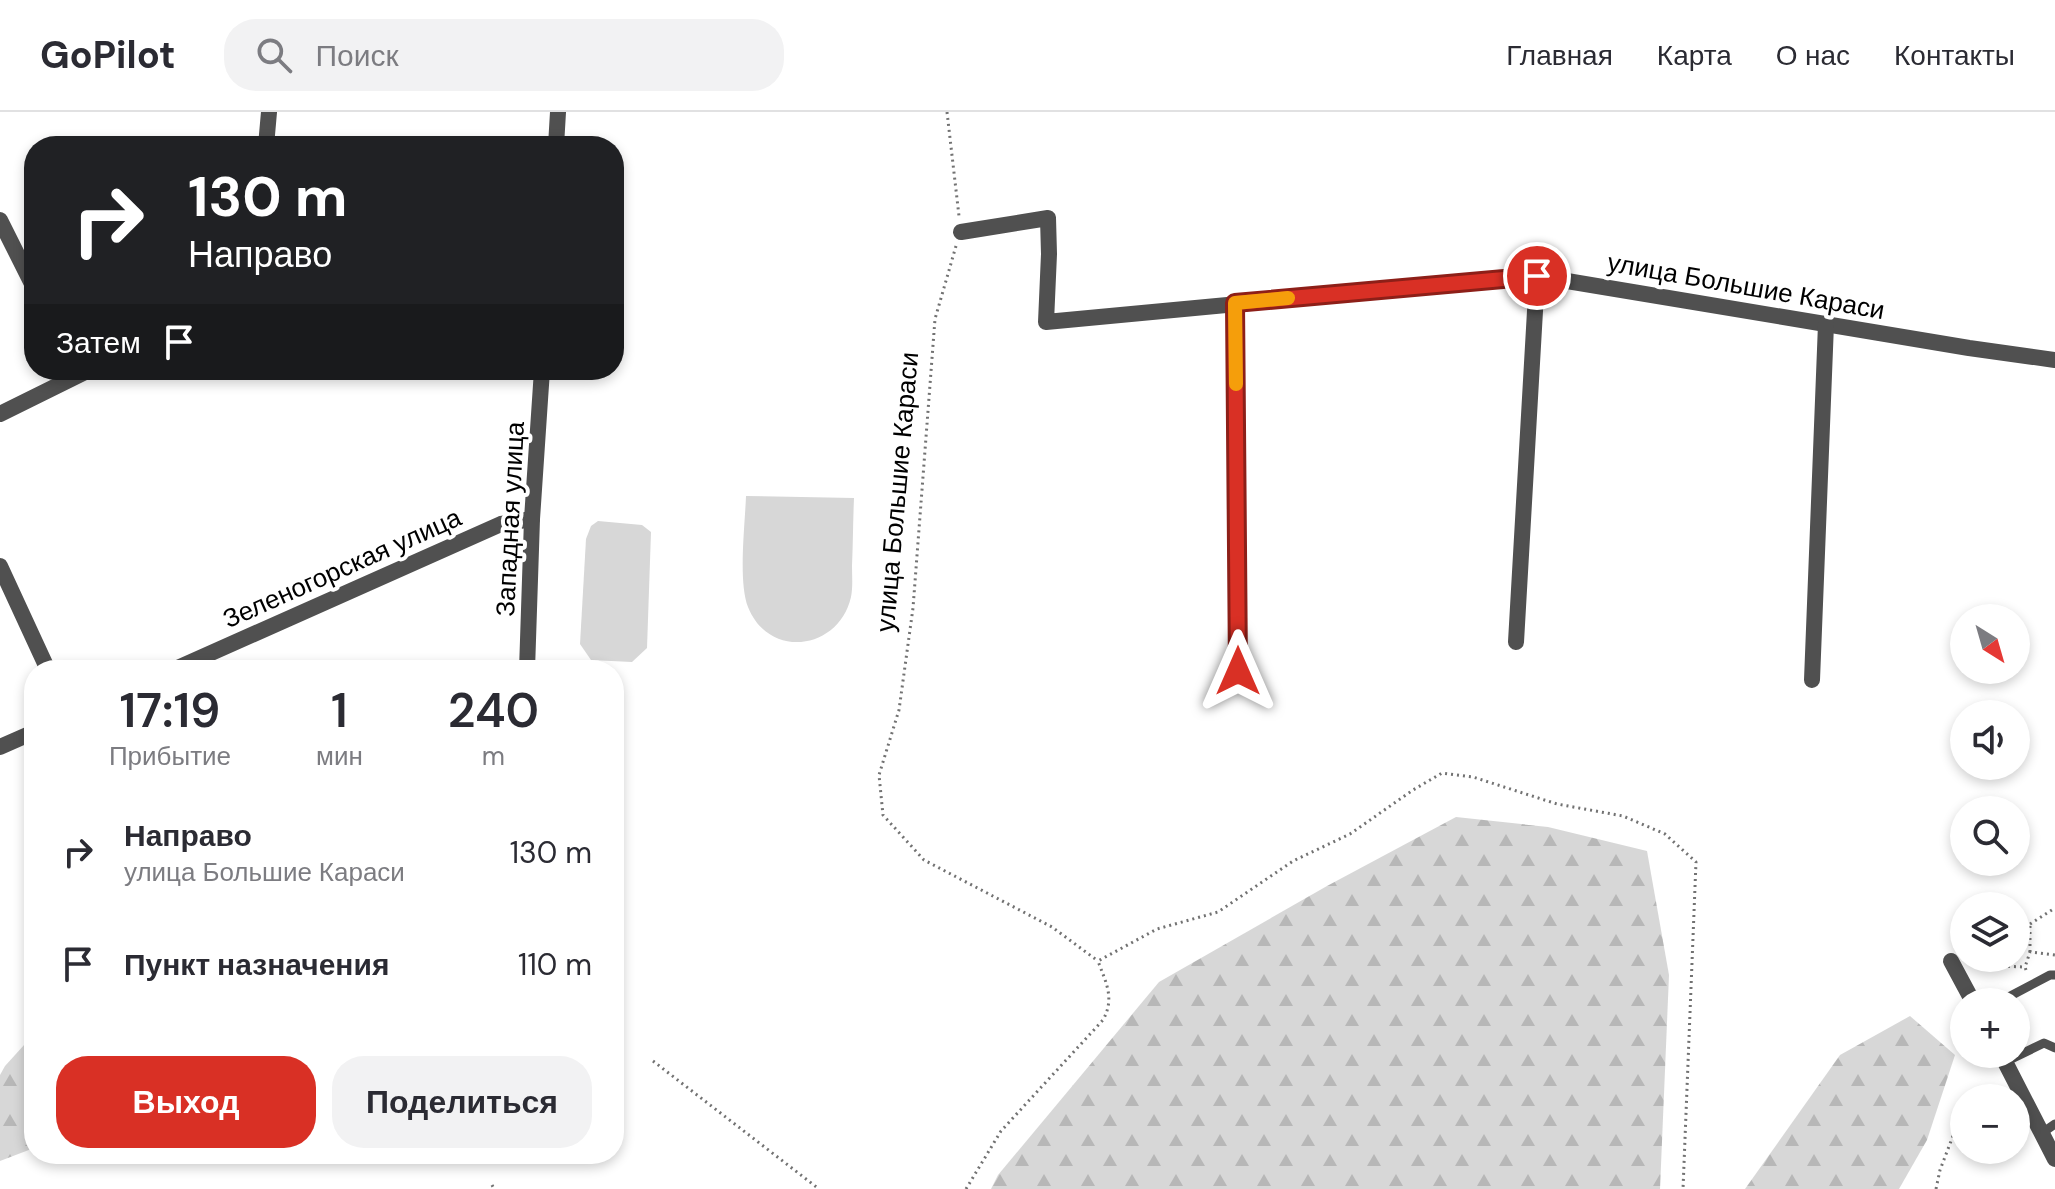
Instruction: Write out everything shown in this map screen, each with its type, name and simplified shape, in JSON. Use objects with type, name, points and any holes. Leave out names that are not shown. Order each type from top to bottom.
[{"type":"street","points":[[267,136],[269,112]]},
{"type":"street","points":[[557,136],[558,112]]},
{"type":"street","name":"улица Большие Караси","points":[[961,232],[1048,218],[1046,322],[1537,276],[2055,360]]},
{"type":"street","points":[[0,220],[24,268]]},
{"type":"street","points":[[1516,642],[1537,276]]},
{"type":"street","points":[[1235,303],[1238,671]]},
{"type":"street","points":[[1812,680],[1826,324]]},
{"type":"street","points":[[0,414],[65,380]]},
{"type":"street","name":"Западная улица","points":[[527,660],[541,380]]},
{"type":"street","name":"Зеленогорская улица","points":[[195,660],[501,524],[532,519]]},
{"type":"street","points":[[0,566],[43,660]]},
{"type":"street","points":[[0,747],[24,736]]},
{"type":"street","points":[[2009,1068],[2048,1128],[2055,1159]]},
{"type":"lane","points":[[2025,988],[2055,975]]},
{"type":"lane","points":[[2030,1048],[2044,1043],[2055,1048]]},
{"type":"path","name":"улица Большие Караси","points":[[947,112],[961,232],[935,319],[913,608],[899,710],[879,775],[883,815],[924,860],[1052,927],[1098,961]]},
{"type":"path","points":[[966,1189],[1001,1131],[1103,1020],[1110,1008],[1109,993],[1098,961],[1157,929],[1218,912],[1293,861],[1350,834],[1442,773],[1473,777],[1557,804],[1623,816],[1665,834],[1696,862],[1683,1189]]},
{"type":"path","points":[[2030,924],[2055,908]]},
{"type":"path","points":[[2030,952],[2055,955]]},
{"type":"path","points":[[2027,972],[2030,978]]},
{"type":"path","points":[[653,1061],[819,1189]]},
{"type":"path","points":[[1936,1189],[1950,1144]]},
{"type":"green space","points":[[746,496],[854,498],[851,597],[844,615],[833,628],[819,637],[803,642],[787,641],[771,635],[758,624],[748,607],[743,568]]},
{"type":"green space","points":[[598,521],[642,525],[651,532],[647,648],[632,662],[591,660],[580,644],[586,539],[591,526]]},
{"type":"green space","points":[[1456,817],[1548,827],[1647,851],[1669,975],[1660,1189],[991,1189],[998,1175],[1159,982]]},
{"type":"green space","points":[[1910,1016],[1950,1051],[1951,1068],[1927,1140],[1899,1189],[1745,1189],[1840,1055]]},
{"type":"green space","points":[[24,1045],[24,1152],[0,1161],[0,1075]]},
{"type":"slow traffic","points":[[1236,384],[1235,303],[1288,298]]},
{"type":"route","points":[[1238,671],[1235,303],[1537,276]]}]
